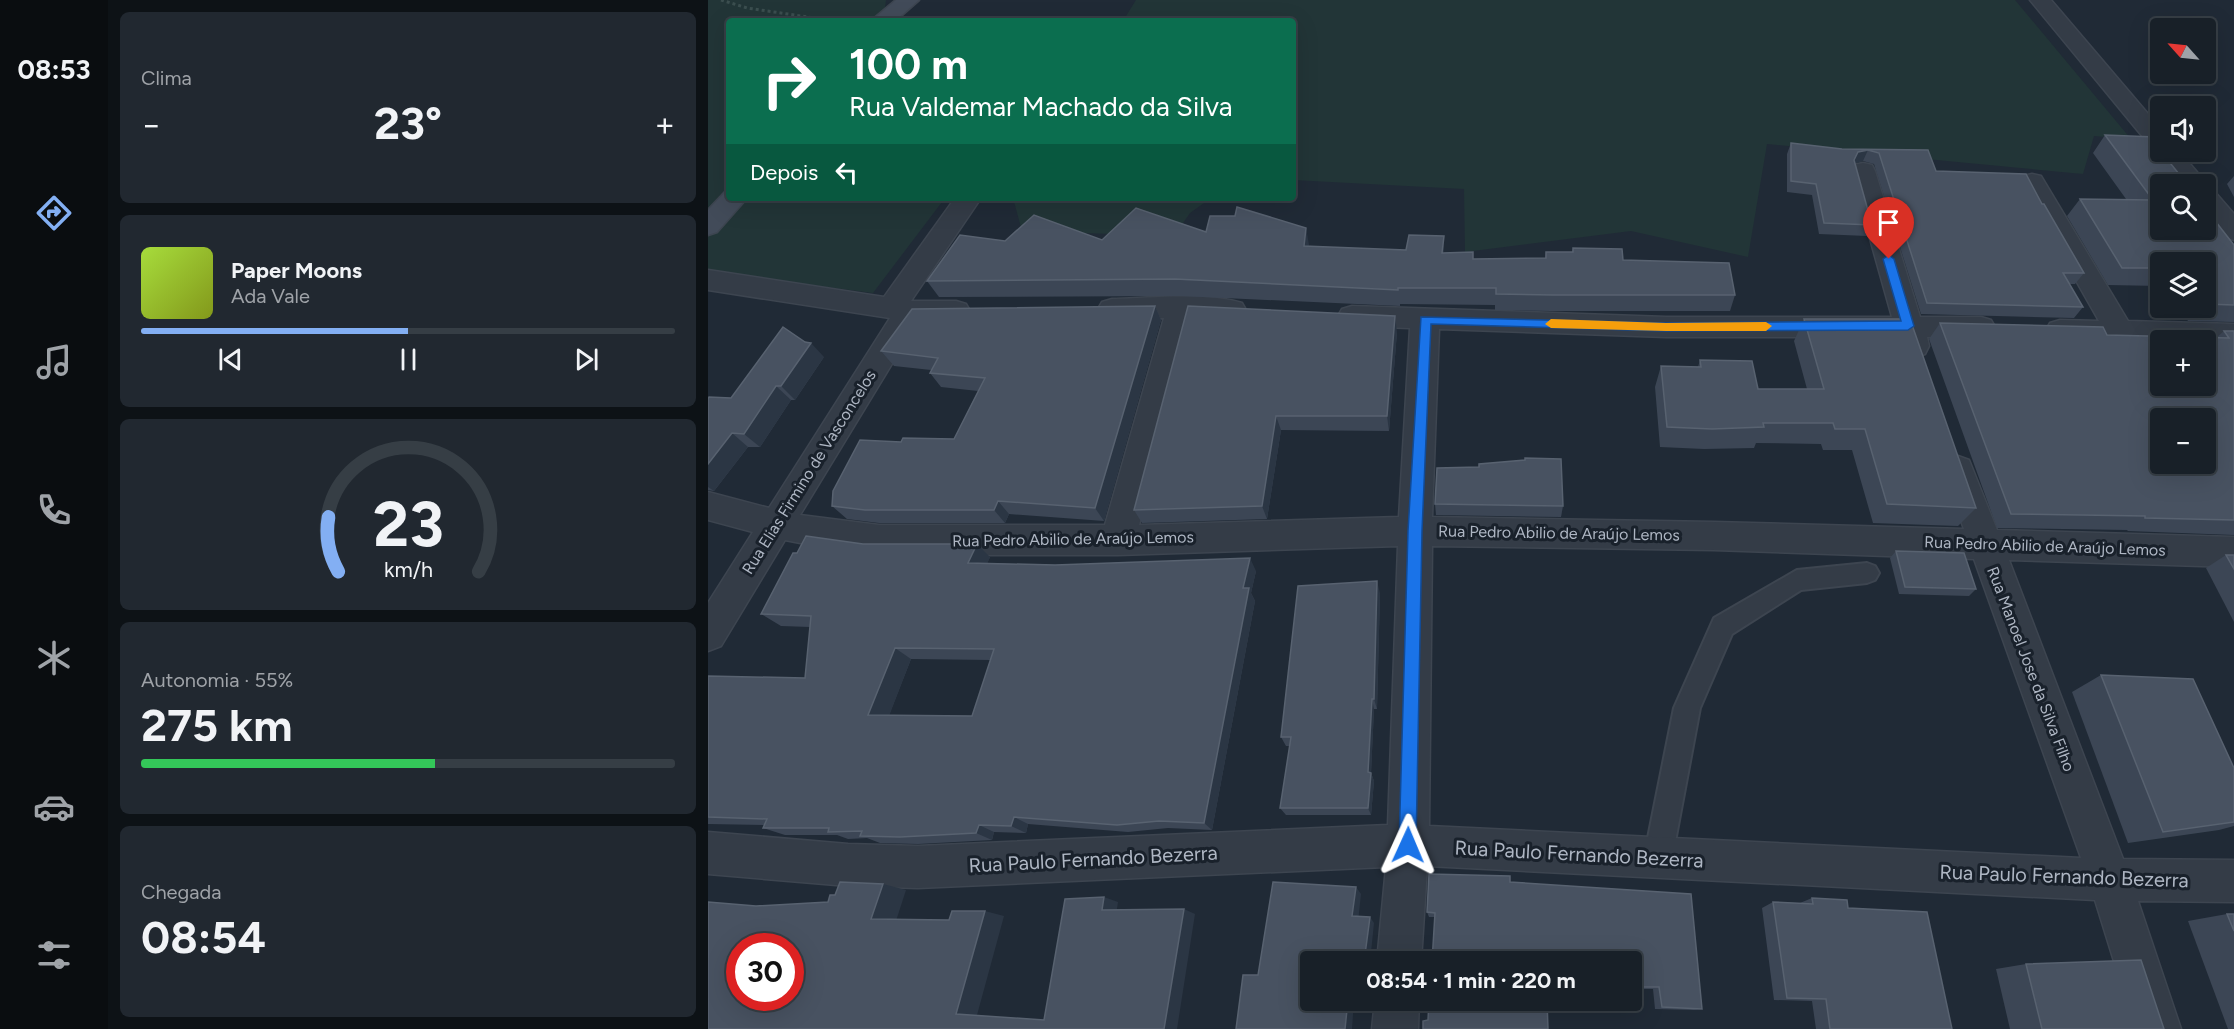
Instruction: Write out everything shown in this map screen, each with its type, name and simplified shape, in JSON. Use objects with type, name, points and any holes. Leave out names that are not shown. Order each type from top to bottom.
[{"type":"street","points":[[886,18],[909,0]]},
{"type":"street","points":[[2040,0],[2150,131]]},
{"type":"street","points":[[2176,162],[2186,174]]},
{"type":"street","points":[[1863,171],[1908,326],[1927,380]]},
{"type":"street","points":[[2032,182],[2120,331]]},
{"type":"street","points":[[708,226],[731,201]]},
{"type":"street","name":"Rua Elias Firmino de Vasconcelos","points":[[708,634],[966,201]]},
{"type":"street","points":[[2216,210],[2234,231]]},
{"type":"street","points":[[708,280],[901,309],[986,311]]},
{"type":"street","points":[[1089,309],[1180,308],[1262,312]]},
{"type":"street","points":[[1118,540],[1180,308]]},
{"type":"street","points":[[1320,315],[1666,327],[2002,328]]},
{"type":"street","points":[[1401,951],[1408,845],[1415,531],[1425,320]]},
{"type":"street","points":[[2037,329],[2234,335]]},
{"type":"street","name":"Rua Manoel Jose da Silva Filho","points":[[1946,434],[1983,543],[2110,880],[2158,1029]]},
{"type":"street","name":"Rua Pedro Abilio de Araújo Lemos","points":[[708,506],[775,524],[826,534],[879,540],[1118,540],[1415,531],[1983,543],[2234,552]]},
{"type":"street","name":"Rua Paulo Fernando Bezerra","points":[[708,853],[848,865],[918,867],[1408,845],[2110,880],[2234,881]]},
{"type":"street","points":[[1395,1029],[1396,1011]]},
{"type":"lane","points":[[1658,858],[1687,708],[1723,626],[1797,580],[1867,573]]},
{"type":"path","points":[[721,0],[747,8],[815,18]]},
{"type":"shaded area","points":[[708,0],[886,0],[883,18],[726,18],[726,201],[943,201],[873,293],[708,272]]},
{"type":"shaded area","points":[[1136,0],[2015,0],[2131,139],[2094,136],[2083,174],[1767,144],[1748,257],[1631,231],[1465,252],[1464,189],[1296,180],[1296,18],[1125,18]]},
{"type":"shaded area","points":[[1014,201],[1207,201],[1190,213],[1174,236],[1022,231]]},
{"type":"building","points":[[2105,135],[2150,137],[2150,162],[2169,162],[2179,174],[2150,174],[2150,196]]},
{"type":"building","points":[[1791,143],[1842,149],[1928,150],[1936,171],[2026,174],[2084,273],[2063,273],[2083,307],[1927,303],[1879,153],[1868,150],[1858,152],[1854,160],[1872,225],[1824,223],[1816,184],[1791,181]]},
{"type":"building","points":[[2080,199],[2150,200],[2150,240],[2216,240],[2216,222],[2234,245],[2234,305],[2216,304],[2216,252],[2150,252],[2150,268],[2122,268]]},
{"type":"building","points":[[1237,207],[1306,228],[1304,246],[1406,250],[1409,235],[1444,236],[1442,253],[1473,252],[1473,259],[1546,258],[1546,252],[1573,252],[1573,248],[1622,249],[1623,260],[1729,263],[1735,295],[1496,294],[1496,288],[1398,288],[1398,290],[1175,279],[927,281],[960,235],[1005,241],[1034,215],[1102,240],[1136,208],[1206,232],[1210,216],[1235,216]]},
{"type":"building","points":[[1155,306],[1095,508],[998,501],[994,510],[865,510],[832,506],[833,491],[860,440],[901,442],[903,438],[954,439],[985,378],[930,373],[938,358],[881,351],[912,309]]},
{"type":"building","points":[[1188,306],[1395,316],[1387,416],[1276,416],[1262,506],[1134,510]]},
{"type":"building","points":[[1804,319],[1910,319],[1976,508],[1887,504],[1865,429],[1835,429],[1833,423],[1763,423],[1764,427],[1712,429],[1667,427],[1661,366],[1701,367],[1700,360],[1752,361],[1758,389],[1824,389]]},
{"type":"building","points":[[1940,323],[2103,327],[2107,335],[2150,336],[2150,396],[2216,396],[2216,338],[2229,338],[2224,331],[2234,331],[2234,520],[2145,518],[2145,516],[2011,514]]},
{"type":"building","points":[[783,327],[805,342],[811,343],[781,386],[776,386],[744,434],[732,433],[708,464],[709,397],[731,398]]},
{"type":"building","points":[[1525,458],[1561,459],[1563,506],[1435,504],[1437,468],[1479,467],[1479,464],[1525,460]]},
{"type":"building","points":[[806,536],[863,544],[977,544],[968,563],[1055,565],[1250,558],[1243,588],[1249,588],[1204,823],[1159,821],[1117,825],[1014,817],[1011,826],[979,825],[976,833],[900,837],[860,836],[862,831],[828,832],[829,828],[763,828],[767,819],[708,817],[708,676],[805,678],[811,616],[761,614],[793,553],[797,553]],"holes":[[[895,648],[994,649],[972,716],[868,715]]]},
{"type":"building","points":[[1896,551],[1964,553],[1976,589],[1905,587]]},
{"type":"building","points":[[2226,555],[2234,555],[2234,569]]},
{"type":"building","points":[[1377,581],[1368,808],[1280,808],[1291,737],[1281,737],[1298,586]]},
{"type":"building","points":[[2101,675],[2193,679],[2234,768],[2234,822],[2163,832]]},
{"type":"building","points":[[1429,874],[1510,876],[1510,882],[1691,894],[1702,1009],[1662,1007],[1659,987],[1642,987],[1642,951],[1433,951],[1435,913],[1427,912]]},
{"type":"building","points":[[840,882],[883,884],[871,919],[949,920],[952,911],[985,911],[956,1014],[1044,1020],[1065,899],[1104,897],[1102,910],[1184,909],[1164,1029],[708,1029],[708,902],[756,906],[828,902],[830,895],[835,895]]},
{"type":"building","points":[[1273,882],[1356,887],[1352,916],[1370,917],[1365,951],[1300,951],[1300,1011],[1347,1011],[1345,1029],[1236,1029],[1243,975],[1258,975]]},
{"type":"building","points":[[1812,898],[1847,900],[1848,908],[1927,912],[1952,1029],[1830,1029],[1826,999],[1787,998],[1773,902],[1813,904]]},
{"type":"building","points":[[2227,914],[2234,914],[2234,931]]},
{"type":"building","points":[[2141,960],[2164,1029],[2042,1029],[2026,964]]},
{"type":"building","points":[[1428,1011],[1547,1011],[1548,1029],[1423,1029],[1423,1021],[1428,1020]]},
{"type":"slow traffic","points":[[1551,324],[1666,327],[1766,326]]},
{"type":"route","points":[[1408,845],[1415,531],[1425,320],[1666,327],[1908,326],[1889,259]]}]
